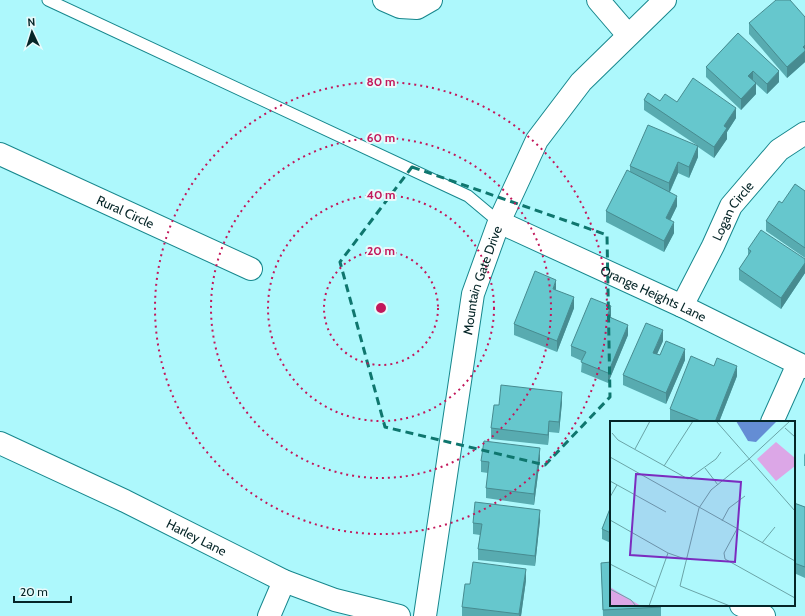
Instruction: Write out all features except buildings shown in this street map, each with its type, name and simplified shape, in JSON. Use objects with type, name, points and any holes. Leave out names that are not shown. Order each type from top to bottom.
[{"type":"street","points":[[384,0],[400,7],[424,4]]},
{"type":"street","points":[[598,0],[628,35]]},
{"type":"street","name":"Mountain Gate Drive","points":[[425,616],[473,294],[500,222],[537,140],[581,82],[665,0]]},
{"type":"street","name":"Logan Circle","points":[[682,306],[732,206],[779,150],[805,133]]},
{"type":"street","name":"Rural Circle","points":[[0,154],[251,268]]},
{"type":"street","name":"Orange Heights Lane","points":[[500,222],[682,306],[802,366]]},
{"type":"street","points":[[773,421],[802,366]]},
{"type":"street","name":"Harley Lane","points":[[0,443],[125,501],[284,581],[335,600],[399,616]]},
{"type":"street","points":[[269,616],[284,581]]},
{"type":"street","points":[[743,606],[764,616]]},
{"type":"lane","points":[[48,0],[468,196],[500,222]]},
{"type":"highlighted area","points":[[412,167],[607,235],[610,397],[545,465],[385,427],[340,262]]}]
